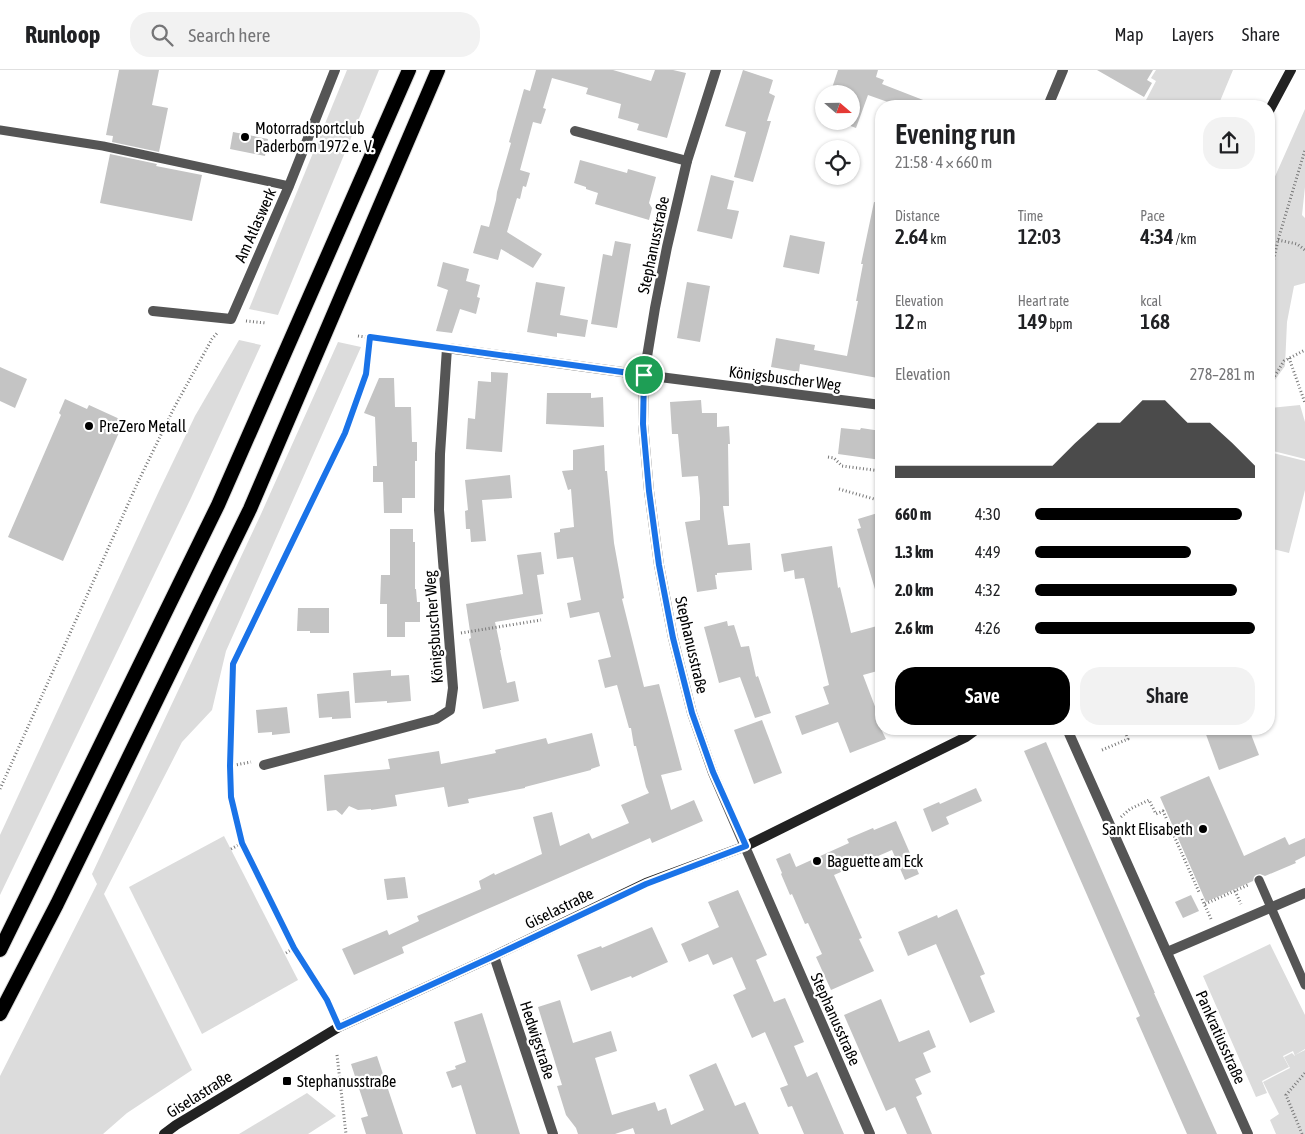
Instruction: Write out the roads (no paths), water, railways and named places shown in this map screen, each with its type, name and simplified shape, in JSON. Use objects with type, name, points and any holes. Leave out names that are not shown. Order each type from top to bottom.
[{"type":"highway","points":[[0,950],[218,505],[409,70]]},
{"type":"highway","points":[[0,1014],[57,904],[250,509],[438,70]]},
{"type":"main road","points":[[1275,100],[1291,70]]},
{"type":"main road","name":"Giselastraße","points":[[164,1134],[339,1027],[646,884],[746,846],[969,735]]},
{"type":"street","name":"Am Atlaswerk","points":[[153,311],[230,319],[289,186],[335,70]]},
{"type":"street","name":"Stephanusstraße","points":[[716,70],[687,161],[667,247],[644,375],[643,424],[649,491],[659,565],[673,638],[695,722],[713,772],[870,1134]]},
{"type":"street","points":[[1050,100],[1063,70]]},
{"type":"street","points":[[575,131],[687,161]]},
{"type":"street","name":"Königsbuscher Weg","points":[[264,765],[436,720],[450,710],[453,688],[439,510],[440,454],[447,348],[875,404]]},
{"type":"street","name":"Pankratiusstraße","points":[[1070,735],[1248,1134]]},
{"type":"street","points":[[1167,952],[1305,893]]},
{"type":"street","name":"Hedwigstraße","points":[[494,956],[552,1134]]},
{"type":"lane","points":[[0,130],[103,146],[289,186]]},
{"type":"lane","points":[[1258,880],[1305,985]]},
{"type":"place","name":"Motorradsportclub Paderborn 1972 e. V.","points":[[245,137]]},
{"type":"place","name":"PreZero Metall","points":[[89,426]]},
{"type":"place","name":"Sankt Elisabeth","points":[[1203,829]]},
{"type":"place","name":"Baguette am Eck","points":[[817,861]]},
{"type":"place","name":"Stephanusstraße","points":[[287,1081]]}]
